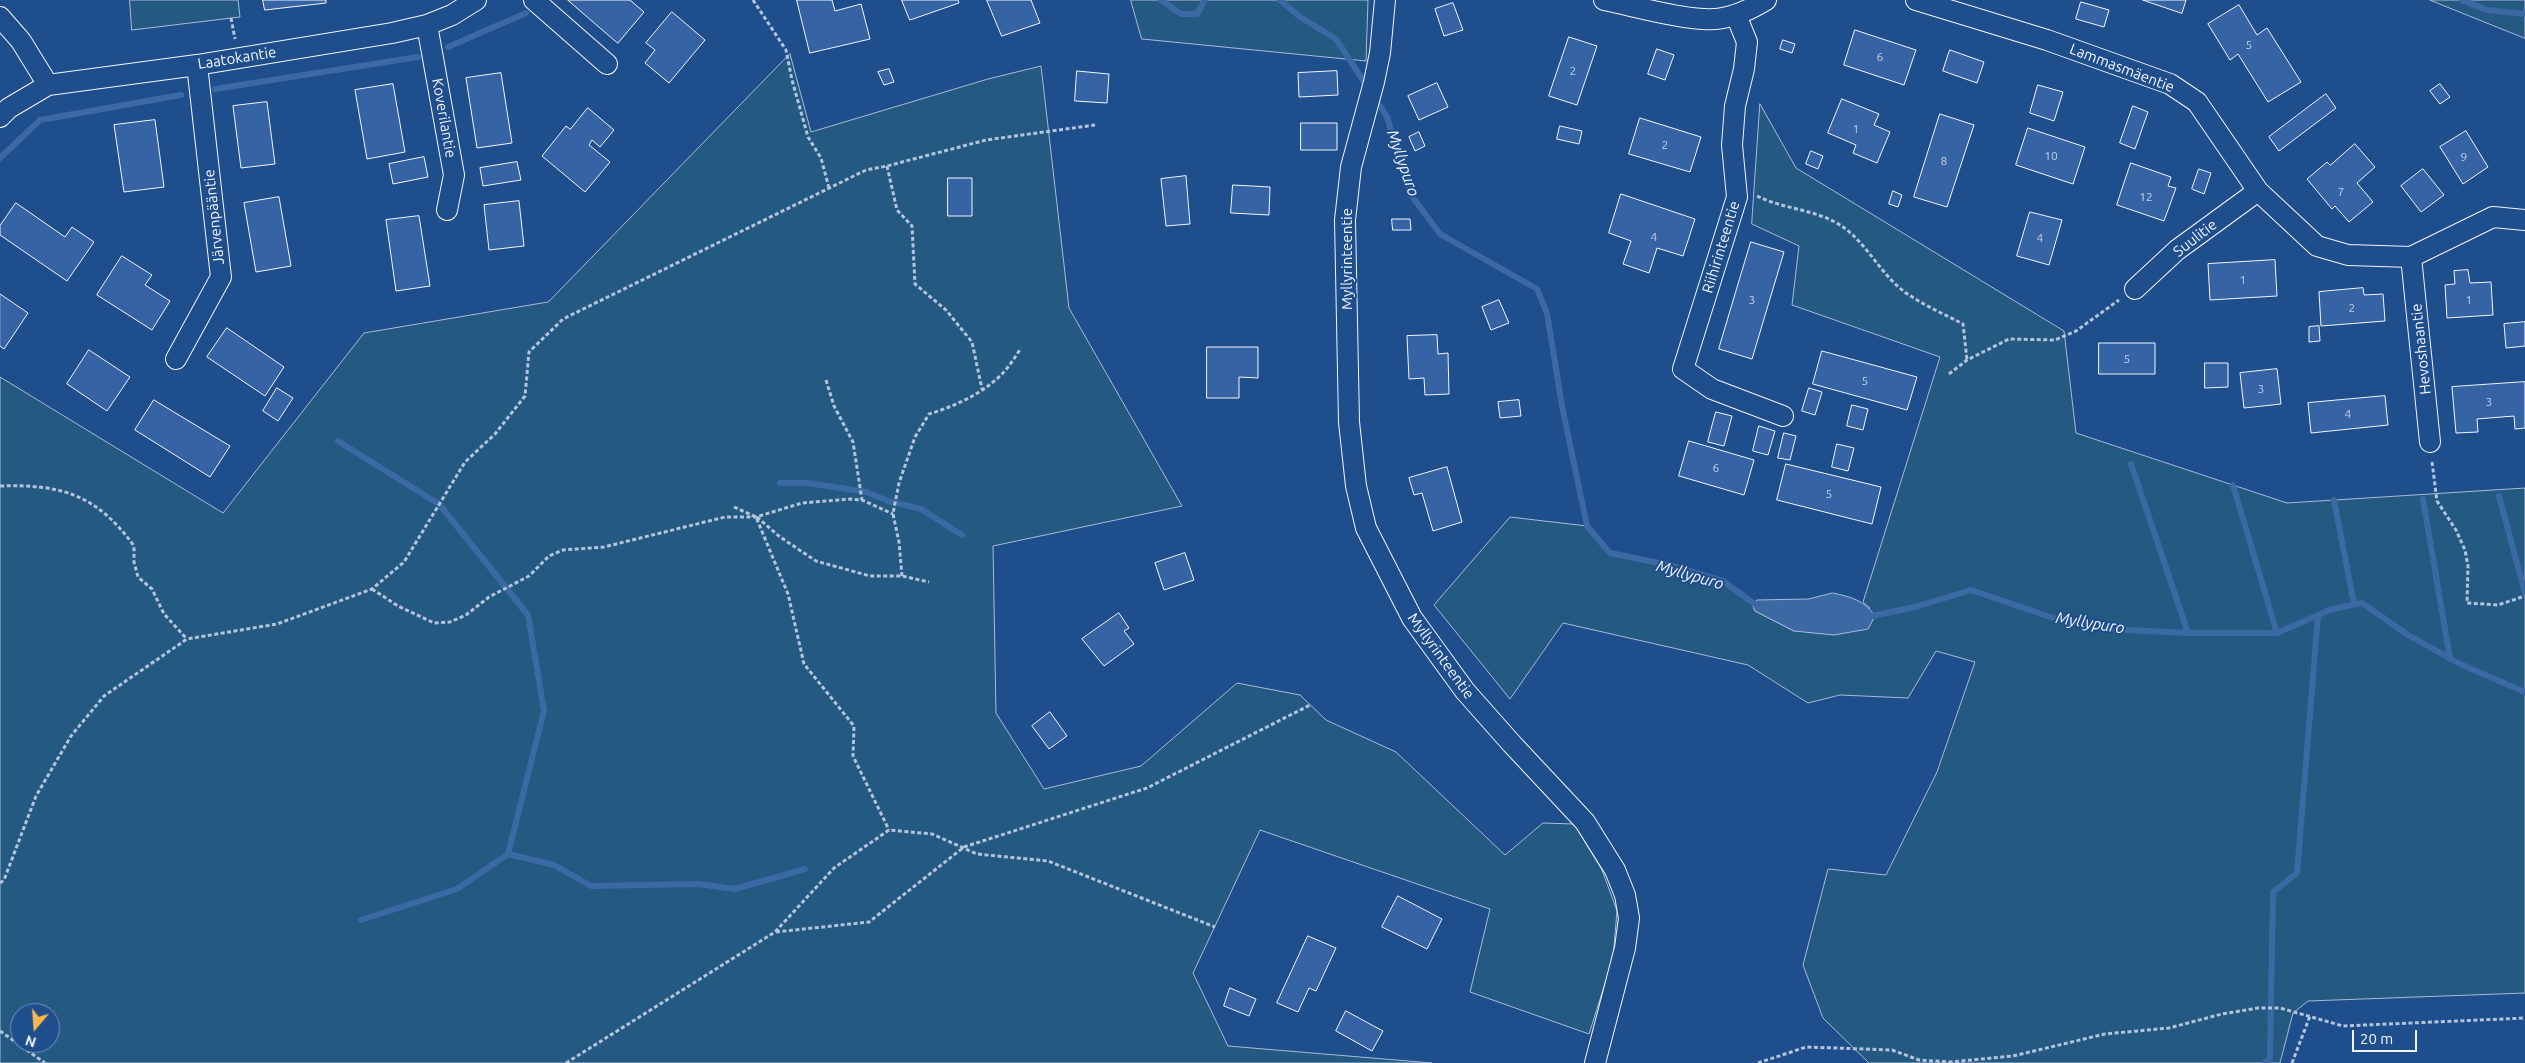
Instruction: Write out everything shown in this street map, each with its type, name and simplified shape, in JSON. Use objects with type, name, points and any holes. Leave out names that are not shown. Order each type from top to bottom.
[{"type":"street","name":"Laatokantie","points":[[0,117],[9,108],[48,85],[197,64],[392,33],[452,15],[476,0]]},
{"type":"street","points":[[534,0],[607,64]]},
{"type":"street","name":"Myllyrinteentie","points":[[1385,0],[1380,53],[1374,82],[1350,167],[1345,220],[1349,422],[1356,486],[1366,528],[1412,618],[1471,697],[1585,822],[1615,870],[1625,895],[1629,918],[1625,948],[1595,1063]]},
{"type":"street","points":[[1604,0],[1704,20],[1736,15],[1766,0]]},
{"type":"street","name":"Lammasmäentie","points":[[1916,0],[2047,40],[2170,84],[2197,102],[2258,191],[2317,246],[2348,255],[2412,257]]},
{"type":"street","name":"Riihirinteentie","points":[[1736,15],[1747,42],[1744,69],[1735,106],[1732,145],[1737,197],[1683,370],[1712,389],[1783,416]]},
{"type":"street","points":[[0,17],[21,41],[48,85]]},
{"type":"street","name":"Koverilantie","points":[[427,24],[454,175],[447,210]]},
{"type":"street","name":"Järvenpääntie","points":[[176,359],[221,277],[197,64]]},
{"type":"street","name":"Suulitie","points":[[2135,289],[2177,250],[2258,191]]},
{"type":"street","points":[[2412,257],[2494,217],[2525,220]]},
{"type":"street","name":"Hevoshaantie","points":[[2412,257],[2430,442]]},
{"type":"path","points":[[753,0],[786,50],[792,80],[808,137],[821,158],[829,188]]},
{"type":"path","points":[[0,884],[4,880],[36,796],[71,736],[104,696],[187,639],[277,624],[372,589],[404,562],[465,462],[494,434],[525,396],[529,352],[562,319],[866,170],[986,140],[1095,125]]},
{"type":"path","points":[[887,166],[897,210],[912,226],[915,284],[946,310],[972,342],[982,389]]},
{"type":"path","points":[[1736,186],[1769,202],[1832,221],[1860,240],[1880,266],[1905,293],[1963,324],[1968,360]]},
{"type":"path","points":[[1949,374],[1968,360],[2009,339],[2055,340],[2076,331],[2135,289]]},
{"type":"path","points":[[902,576],[899,542],[893,514],[899,483],[915,438],[929,414],[954,406],[982,389],[1002,374],[1021,348]]},
{"type":"path","points":[[826,380],[834,406],[853,442],[862,500]]},
{"type":"path","points":[[2430,442],[2437,500],[2456,530],[2465,550],[2468,566],[2467,603],[2498,605],[2524,597]]},
{"type":"path","points":[[0,486],[42,486],[82,497],[104,511],[134,546],[134,562],[138,577],[152,589],[164,614],[187,639]]},
{"type":"path","points":[[372,589],[398,606],[434,623],[450,622],[466,615],[489,597],[529,576],[549,556],[563,550],[604,547],[724,517],[756,517],[802,503],[850,499],[862,500],[893,514]]},
{"type":"path","points":[[734,507],[756,517],[780,537],[816,561],[870,576],[902,576],[930,582]]},
{"type":"path","points":[[756,517],[788,594],[804,664],[854,726],[854,756],[889,830]]},
{"type":"path","points":[[775,932],[869,922],[964,847],[1147,788],[1310,704]]},
{"type":"path","points":[[566,1063],[775,932],[834,868],[889,830],[932,834],[977,854],[1048,861],[1215,927]]},
{"type":"path","points":[[1758,1063],[1806,1047],[1892,1050],[1919,1060],[1950,1062],[2012,1056],[2105,1034],[2169,1028],[2222,1014],[2258,1008],[2280,1008],[2342,1026],[2525,1018]]},
{"type":"path","points":[[2292,1063],[2310,1016]]},
{"type":"path","points":[[0,1031],[45,1063]]},
{"type":"shaded area","points":[[130,0],[238,0],[240,17],[132,30]]},
{"type":"shaded area","points":[[1131,0],[1368,0],[1366,61],[1142,39]]},
{"type":"shaded area","points":[[2430,0],[2525,0],[2525,38]]},
{"type":"shaded area","points":[[790,54],[811,132],[988,79],[1041,66],[1069,308],[1182,506],[993,546],[996,713],[1044,789],[1141,766],[1237,683],[1300,695],[1326,720],[1396,752],[1505,855],[1543,823],[1574,824],[1602,870],[1617,911],[1613,958],[1589,1034],[1470,992],[1490,909],[1260,830],[1193,973],[1228,1046],[1432,1063],[0,1063],[0,377],[223,513],[364,333],[548,302]]},
{"type":"shaded area","points":[[1760,104],[1796,168],[2064,331],[2076,433],[2287,503],[2525,488],[2525,993],[2308,1001],[2293,1013],[2280,1063],[1869,1063],[1823,1018],[1803,965],[1828,869],[1886,875],[1937,772],[1975,662],[1936,651],[1908,698],[1840,695],[1808,703],[1748,665],[1563,623],[1510,699],[1434,605],[1510,517],[1587,526],[1610,553],[1669,565],[1723,581],[1752,604],[1755,611],[1794,631],[1870,608],[1863,602],[1940,357],[1792,305],[1799,246],[1752,224]]},
{"type":"shaded area","points":[[1833,593],[1857,600],[1871,611],[1875,616],[1868,629],[1834,635],[1794,631],[1755,611],[1752,604],[1757,600],[1808,599]]},
{"type":"building","points":[[263,0],[326,0],[326,3],[265,10]]},
{"type":"building","points":[[568,0],[630,0],[644,12],[618,43]]},
{"type":"building","points":[[797,0],[832,0],[835,11],[861,4],[870,39],[810,53]]},
{"type":"building","points":[[902,0],[958,0],[959,3],[910,20]]},
{"type":"building","points":[[987,0],[1031,0],[1040,23],[1002,36]]},
{"type":"building","points":[[2143,0],[2186,0],[2182,13]]},
{"type":"building","points":[[2081,2],[2109,10],[2104,27],[2076,19]]},
{"type":"building","points":[[1453,3],[1463,30],[1444,36],[1435,9]]},
{"type":"building","points":[[2239,5],[2257,35],[2267,28],[2301,82],[2268,102],[2238,54],[2230,60],[2208,24]]},
{"type":"building","points":[[672,12],[705,40],[669,83],[645,63],[655,50],[646,43]]},
{"type":"building","points":[[1855,30],[1916,50],[1904,85],[1844,65]]},
{"type":"building","points":[[1569,37],[1597,46],[1577,105],[1549,96]]},
{"type":"building","points":[[1783,40],[1795,44],[1792,53],[1780,49]]},
{"type":"building","points":[[1657,49],[1674,55],[1665,80],[1648,74]]},
{"type":"building","points":[[1950,50],[1984,62],[1977,83],[1943,71]]},
{"type":"building","points":[[889,69],[894,82],[884,85],[878,72]]},
{"type":"building","points":[[1077,71],[1109,74],[1107,103],[1075,101]]},
{"type":"building","points":[[1337,71],[1338,95],[1299,97],[1298,73]]},
{"type":"building","points":[[501,73],[512,143],[477,148],[466,78]]},
{"type":"building","points":[[1437,83],[1448,107],[1419,120],[1408,96]]},
{"type":"building","points":[[393,84],[405,152],[367,159],[355,90]]},
{"type":"building","points":[[2440,84],[2450,97],[2440,104],[2430,91]]},
{"type":"building","points":[[2038,85],[2063,92],[2054,121],[2030,113]]},
{"type":"building","points":[[2326,94],[2336,108],[2279,151],[2269,137]]},
{"type":"building","points":[[1842,99],[1879,114],[1874,125],[1890,132],[1877,163],[1853,153],[1856,145],[1828,133]]},
{"type":"building","points":[[267,102],[275,164],[241,168],[233,106]]},
{"type":"building","points":[[2133,106],[2148,112],[2135,149],[2120,143]]},
{"type":"building","points":[[588,108],[614,130],[600,147],[592,140],[589,145],[610,162],[585,192],[542,156],[566,126],[570,129]]},
{"type":"building","points":[[1940,114],[1974,125],[1947,207],[1914,197]]},
{"type":"building","points":[[1640,118],[1701,137],[1690,172],[1629,154]]},
{"type":"building","points":[[155,120],[164,187],[124,192],[114,125]]},
{"type":"building","points":[[1301,123],[1337,123],[1337,150],[1301,150]]},
{"type":"building","points":[[1560,126],[1582,131],[1579,144],[1557,139]]},
{"type":"building","points":[[2028,128],[2085,147],[2073,184],[2016,165]]},
{"type":"building","points":[[2466,131],[2488,167],[2463,184],[2440,147]]},
{"type":"building","points":[[1419,132],[1425,146],[1415,151],[1409,137]]},
{"type":"building","points":[[2355,144],[2375,167],[2357,183],[2373,202],[2349,222],[2335,206],[2332,209],[2307,179],[2327,162],[2330,165]]},
{"type":"building","points":[[1811,151],[1823,156],[1818,169],[1806,164]]},
{"type":"building","points":[[424,157],[428,177],[393,184],[389,164]]},
{"type":"building","points":[[517,162],[521,180],[483,186],[480,168]]},
{"type":"building","points":[[2131,163],[2171,177],[2168,186],[2176,188],[2164,221],[2117,205]]},
{"type":"building","points":[[2199,169],[2211,173],[2204,194],[2192,189]]},
{"type":"building","points":[[2423,169],[2444,195],[2421,212],[2401,186]]},
{"type":"building","points":[[1186,176],[1190,224],[1166,226],[1161,179]]},
{"type":"building","points":[[948,178],[972,178],[972,216],[948,216]]},
{"type":"building","points":[[1233,185],[1270,187],[1269,215],[1231,213]]},
{"type":"building","points":[[1893,191],[1902,195],[1898,207],[1889,204]]},
{"type":"building","points":[[1621,194],[1695,219],[1683,256],[1657,248],[1649,273],[1623,264],[1631,241],[1609,233]]},
{"type":"building","points":[[279,197],[291,266],[256,272],[244,203]]},
{"type":"building","points":[[519,201],[524,246],[489,250],[484,205]]},
{"type":"building","points":[[16,203],[65,237],[72,227],[94,242],[67,281],[0,235],[0,226]]},
{"type":"building","points":[[2030,212],[2062,220],[2049,265],[2017,256]]},
{"type":"building","points":[[419,216],[430,286],[396,291],[386,220]]},
{"type":"building","points":[[1392,219],[1410,219],[1411,230],[1393,230]]},
{"type":"building","points":[[1751,242],[1784,252],[1752,359],[1719,349]]},
{"type":"building","points":[[122,256],[152,275],[145,285],[170,301],[152,330],[97,295]]},
{"type":"building","points":[[2275,260],[2277,296],[2210,300],[2208,264]]},
{"type":"building","points":[[2468,270],[2470,283],[2491,282],[2493,315],[2447,318],[2445,285],[2455,284],[2454,271]]},
{"type":"building","points":[[2363,288],[2364,295],[2383,294],[2385,321],[2321,326],[2319,292]]},
{"type":"building","points":[[0,294],[28,313],[4,349],[0,346]]},
{"type":"building","points":[[1499,300],[1509,323],[1491,330],[1482,307]]},
{"type":"building","points":[[2525,322],[2525,346],[2506,348],[2504,324]]},
{"type":"building","points":[[2319,326],[2320,341],[2309,342],[2309,327]]},
{"type":"building","points":[[227,328],[284,367],[265,396],[207,357]]},
{"type":"building","points":[[1437,335],[1438,354],[1448,353],[1449,394],[1425,395],[1424,378],[1409,379],[1407,336]]},
{"type":"building","points":[[2099,343],[2155,343],[2155,374],[2099,374]]},
{"type":"building","points":[[1207,347],[1258,347],[1258,378],[1239,377],[1239,398],[1207,398]]},
{"type":"building","points":[[89,350],[130,377],[107,411],[67,384]]},
{"type":"building","points":[[1822,351],[1917,377],[1907,410],[1813,384]]},
{"type":"building","points":[[2205,363],[2228,363],[2228,387],[2205,388]]},
{"type":"building","points":[[2277,369],[2281,404],[2244,408],[2240,373]]},
{"type":"building","points":[[2525,382],[2525,428],[2515,429],[2514,416],[2477,419],[2478,432],[2456,433],[2452,387]]},
{"type":"building","points":[[277,388],[293,398],[278,421],[263,411]]},
{"type":"building","points":[[1809,388],[1822,392],[1815,415],[1802,411]]},
{"type":"building","points":[[2385,396],[2388,425],[2311,433],[2308,403]]},
{"type":"building","points":[[154,400],[230,446],[210,477],[135,430]]},
{"type":"building","points":[[1519,400],[1521,416],[1500,418],[1498,402]]},
{"type":"building","points":[[1852,405],[1868,409],[1863,430],[1847,426]]},
{"type":"building","points":[[1716,412],[1732,416],[1724,446],[1708,442]]},
{"type":"building","points":[[1759,426],[1775,431],[1768,455],[1753,451]]},
{"type":"building","points":[[1784,433],[1796,436],[1790,460],[1778,458]]},
{"type":"building","points":[[1689,441],[1754,460],[1744,495],[1679,476]]},
{"type":"building","points":[[1837,444],[1854,448],[1848,471],[1832,467]]},
{"type":"building","points":[[1786,464],[1881,487],[1872,524],[1777,500]]},
{"type":"building","points":[[1447,467],[1462,522],[1433,531],[1422,493],[1414,495],[1409,478]]},
{"type":"building","points":[[1185,553],[1194,580],[1164,590],[1155,563]]},
{"type":"building","points":[[1119,613],[1129,628],[1124,631],[1134,644],[1104,666],[1082,639]]},
{"type":"building","points":[[1050,712],[1067,736],[1049,749],[1032,726]]},
{"type":"building","points":[[1398,896],[1442,919],[1427,949],[1382,927]]},
{"type":"building","points":[[1308,936],[1336,948],[1316,991],[1309,988],[1298,1012],[1277,1003]]},
{"type":"building","points":[[1230,988],[1256,999],[1249,1016],[1224,1006]]},
{"type":"building","points":[[1346,1011],[1383,1031],[1372,1051],[1336,1031]]},
{"type":"waterway","name":"Myllypuro","points":[[1161,0],[1181,14],[1197,14],[1205,0]]},
{"type":"waterway","name":"Myllypuro","points":[[1280,0],[1300,17],[1336,39],[1368,88]]},
{"type":"waterway","points":[[2462,0],[2487,10],[2525,14]]},
{"type":"waterway","points":[[448,47],[526,13]]},
{"type":"waterway","points":[[215,89],[418,57]]},
{"type":"waterway","points":[[0,158],[40,120],[181,95]]},
{"type":"waterway","name":"Myllypuro","points":[[1375,98],[1387,117],[1411,195],[1440,234],[1537,289],[1547,313],[1562,406],[1587,526],[1610,553],[1669,565],[1723,581],[1760,608]]},
{"type":"waterway","points":[[338,441],[439,504],[528,615],[544,711],[508,854],[457,889],[361,920]]},
{"type":"waterway","points":[[2131,464],[2188,633]]},
{"type":"waterway","points":[[780,483],[808,483],[866,492],[888,501],[921,509],[962,535]]},
{"type":"waterway","points":[[2233,485],[2277,633]]},
{"type":"waterway","points":[[2499,496],[2525,593]]},
{"type":"waterway","points":[[2423,499],[2450,659]]},
{"type":"waterway","points":[[2334,500],[2354,604]]},
{"type":"waterway","name":"Myllypuro","points":[[1867,617],[1915,607],[1971,590],[2065,622],[2107,629],[2188,633],[2277,633],[2332,609],[2362,603],[2408,635],[2460,664],[2525,692]]},
{"type":"waterway","points":[[2265,1063],[2270,1058],[2273,892],[2297,873],[2318,615]]},
{"type":"waterway","points":[[508,854],[554,865],[591,886],[698,884],[735,889],[805,869]]}]
